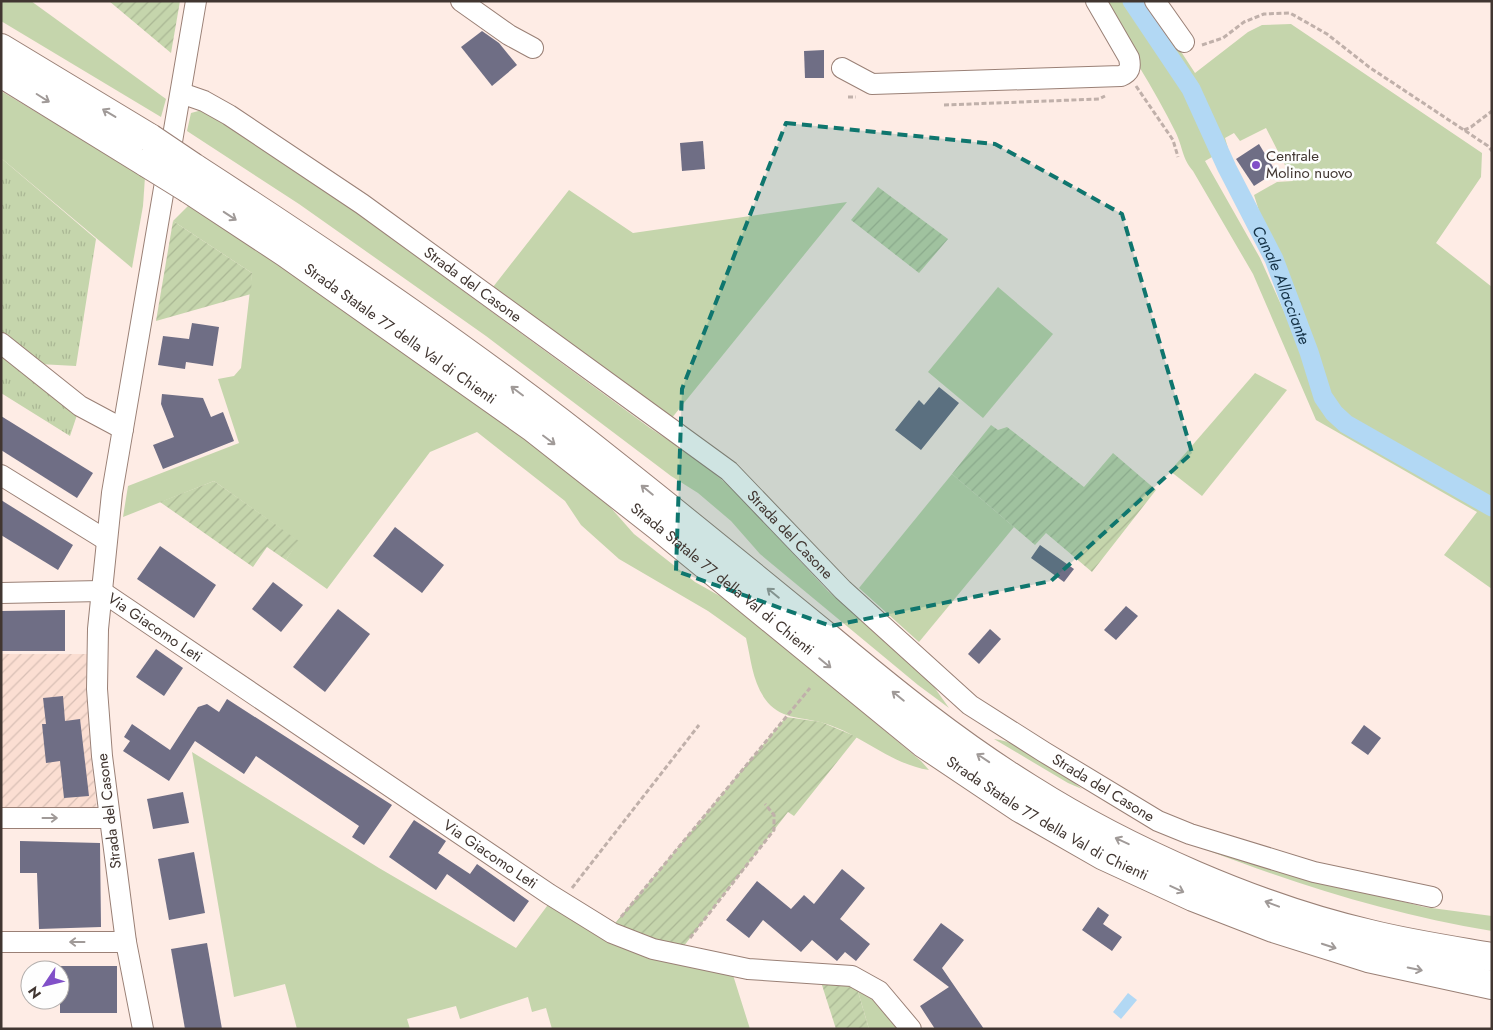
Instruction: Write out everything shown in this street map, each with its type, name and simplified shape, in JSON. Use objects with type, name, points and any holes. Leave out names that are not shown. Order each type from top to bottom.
[{"type":"highway","name":"Strada Statale 77 della Val di Chienti","points":[[1,48],[149,151],[191,178],[290,230],[430,326],[620,468],[936,726],[1031,790],[1117,838],[1204,878],[1287,910],[1368,934],[1492,957]]},
{"type":"highway","name":"Strada Statale 77 della Val di Chienti","points":[[1,73],[149,151]]},
{"type":"highway","name":"Strada Statale 77 della Val di Chienti","points":[[191,178],[294,258],[532,427],[644,514],[923,743],[1020,808],[1104,856],[1193,897],[1273,928],[1368,958],[1492,985]]},
{"type":"street","name":"Strada del Casone","points":[[143,1029],[126,942],[109,818],[97,689],[98,629],[106,540],[123,429],[196,1]]},
{"type":"street","points":[[461,1],[509,35],[533,48]]},
{"type":"street","points":[[842,68],[872,84],[1113,77],[1128,73],[1131,67],[1129,58],[1096,1]]},
{"type":"street","points":[[1155,1],[1184,42]]},
{"type":"street","name":"Strada del Casone","points":[[181,93],[204,101],[228,115],[362,204],[729,471],[843,590],[970,705],[1027,742],[1158,821],[1190,834],[1314,872],[1432,897]]},
{"type":"street","points":[[1,343],[80,406],[123,429]]},
{"type":"street","points":[[1,475],[106,540]]},
{"type":"street","points":[[1,593],[101,591]]},
{"type":"street","name":"Via Giacomo Leti","points":[[101,591],[562,902],[612,933],[631,942],[676,955],[764,971],[852,976],[879,991],[911,1029]]},
{"type":"street","points":[[1,818],[109,818]]},
{"type":"street","points":[[1,942],[126,942]]},
{"type":"path","points":[[1184,42],[1197,45],[1209,44],[1223,38],[1244,22],[1264,14],[1290,13],[1327,34],[1369,67],[1488,146],[1492,151]]},
{"type":"path","points":[[1128,73],[1149,108],[1173,140],[1178,157]]},
{"type":"path","points":[[944,106],[1099,99],[1109,94]]},
{"type":"path","points":[[1463,130],[1471,127],[1492,111]]},
{"type":"path","points":[[618,920],[810,688]]},
{"type":"path","points":[[562,902],[699,725]]},
{"type":"path","points":[[686,943],[774,830],[774,815],[765,804]]},
{"type":"highlighted area","points":[[786,123],[995,144],[1122,214],[1192,453],[1051,581],[831,626],[676,571],[682,389]]},
{"type":"shaded area","points":[[1,654],[87,654],[86,686],[97,810],[1,808]]},
{"type":"green space","points":[[1,1],[31,1],[166,99],[161,117],[1,21]]},
{"type":"green space","points":[[109,1],[180,1],[171,53]]},
{"type":"green space","points":[[1098,1],[1148,1],[1195,73],[1248,32],[1262,25],[1291,24],[1482,153],[1481,177],[1436,243],[1492,287],[1492,589],[1444,555],[1477,512],[1316,420],[1253,274],[1187,162],[1176,133],[1158,99]],"holes":[[[1266,128],[1293,181],[1277,182],[1254,195],[1266,233],[1304,324],[1296,338],[1260,258],[1205,161],[1228,148],[1225,138],[1234,133],[1240,141]]]},
{"type":"green space","points":[[1,91],[145,177],[143,206],[132,268],[1,158]]},
{"type":"green space","points":[[202,110],[315,182],[650,428],[694,457],[733,489],[828,591],[927,677],[949,708],[918,685],[760,554],[731,521],[698,493],[671,476],[486,336],[299,204],[187,131],[191,113]]},
{"type":"green space","points":[[1,158],[96,239],[76,366],[39,364],[77,415],[70,436],[1,393]]},
{"type":"green space","points":[[878,187],[948,239],[919,273],[851,220]]},
{"type":"green space","points":[[569,190],[633,233],[847,202],[671,419],[493,287]]},
{"type":"green space","points":[[189,205],[291,270],[596,491],[634,534],[695,582],[734,604],[921,761],[929,770],[914,767],[887,755],[834,727],[783,714],[771,706],[757,684],[746,638],[708,611],[619,559],[581,525],[565,501],[477,432],[430,452],[327,589],[286,560],[298,541],[214,481],[123,517],[128,486],[239,443],[218,379],[234,376],[241,368],[252,273],[173,221]]},
{"type":"green space","points":[[173,221],[252,273],[251,294],[156,321]]},
{"type":"green space","points":[[998,287],[1053,334],[983,418],[928,372]]},
{"type":"green space","points":[[1255,373],[1287,390],[1202,496],[1170,471]]},
{"type":"green space","points":[[991,425],[998,430],[1007,427],[1084,487],[1113,453],[1156,490],[1092,572],[1046,533],[1035,545],[952,474]]},
{"type":"green space","points":[[952,474],[1014,527],[919,642],[859,588]]},
{"type":"green space","points":[[214,481],[299,541],[286,560],[267,547],[253,567],[160,502]]},
{"type":"green space","points":[[786,717],[821,722],[857,737],[794,816],[788,812],[680,951],[612,927]]},
{"type":"green space","points":[[994,739],[1006,741],[1029,751],[1052,765],[1082,789],[1068,783]]},
{"type":"green space","points":[[192,752],[379,868],[516,948],[550,902],[733,975],[750,1029],[552,1029],[546,1008],[532,1012],[528,997],[460,1019],[456,1006],[407,1019],[410,1029],[297,1029],[285,984],[234,997]]},
{"type":"green space","points":[[1104,801],[1172,833],[1365,892],[1424,907],[1492,916],[1492,931],[1428,919],[1366,903],[1273,874],[1224,857],[1154,828]]},
{"type":"green space","points":[[821,982],[847,983],[857,988],[869,1029],[836,1029]]},
{"type":"green space","points":[[857,988],[874,998],[901,1029],[869,1029]]},
{"type":"water","points":[[1128,993],[1137,1000],[1121,1019],[1113,1012]]},
{"type":"building","points":[[482,31],[499,43],[517,65],[492,86],[461,47]]},
{"type":"building","points":[[824,50],[824,78],[805,78],[804,51]]},
{"type":"building","points":[[703,141],[705,169],[682,171],[680,143]]},
{"type":"building","name":"Centrale Molino nuovo","points":[[1259,144],[1276,172],[1254,186],[1236,159]]},
{"type":"building","points":[[192,323],[219,327],[213,366],[186,362],[185,369],[158,365],[163,336],[189,339]]},
{"type":"building","points":[[939,387],[959,403],[921,450],[895,430],[919,400],[924,405]]},
{"type":"building","points":[[162,394],[203,398],[211,417],[223,412],[234,441],[163,469],[153,445],[174,437],[161,404]]},
{"type":"building","points":[[1,416],[93,473],[77,498],[1,450]]},
{"type":"building","points":[[1,500],[73,545],[58,570],[1,535]]},
{"type":"building","points":[[395,527],[444,565],[422,593],[373,556]]},
{"type":"building","points":[[1040,545],[1074,569],[1064,582],[1031,558]]},
{"type":"building","points":[[160,546],[216,585],[194,618],[137,579]]},
{"type":"building","points":[[273,582],[303,605],[281,632],[252,609]]},
{"type":"building","points":[[1126,606],[1138,616],[1116,640],[1104,630]]},
{"type":"building","points":[[338,609],[370,634],[325,692],[293,667]]},
{"type":"building","points":[[65,610],[65,651],[2,651],[2,611]]},
{"type":"building","points":[[990,629],[1001,639],[979,664],[968,654]]},
{"type":"building","points":[[156,649],[183,668],[164,696],[136,677]]},
{"type":"building","points":[[63,696],[65,721],[80,719],[89,796],[64,798],[60,761],[46,763],[42,724],[46,724],[43,698]]},
{"type":"building","points":[[227,699],[392,805],[364,845],[352,837],[359,826],[256,756],[244,774],[195,741],[169,781],[123,751],[130,741],[124,737],[132,724],[170,750],[198,707],[207,704],[219,712]]},
{"type":"building","points":[[1364,725],[1381,738],[1368,755],[1351,743]]},
{"type":"building","points":[[183,792],[189,823],[153,829],[147,799]]},
{"type":"building","points":[[414,820],[446,841],[438,853],[470,874],[477,864],[529,901],[514,922],[447,874],[436,890],[389,857]]},
{"type":"building","points":[[20,841],[100,843],[101,927],[39,929],[37,873],[20,873]]},
{"type":"building","points":[[194,852],[205,913],[169,920],[158,859]]},
{"type":"building","points":[[842,869],[865,888],[840,919],[870,944],[856,961],[845,952],[837,961],[812,940],[801,952],[763,920],[749,938],[726,920],[757,881],[791,909],[804,895],[814,904]]},
{"type":"building","points":[[1098,907],[1109,915],[1103,924],[1122,937],[1112,951],[1082,930]]},
{"type":"building","points":[[941,923],[964,940],[942,968],[984,1029],[935,1029],[920,1006],[949,987],[913,960]]},
{"type":"building","points":[[207,943],[222,1029],[185,1029],[171,949]]},
{"type":"building","points":[[70,966],[117,966],[117,1013],[60,1013],[60,1010],[70,1010]]},
{"type":"waterway","name":"Canale Allacciante","points":[[1132,1],[1191,89],[1227,168],[1274,259],[1309,352],[1323,397],[1334,413],[1346,424],[1492,507]]},
{"type":"place","name":"Centrale Molino nuovo","points":[[1256,165]]}]
